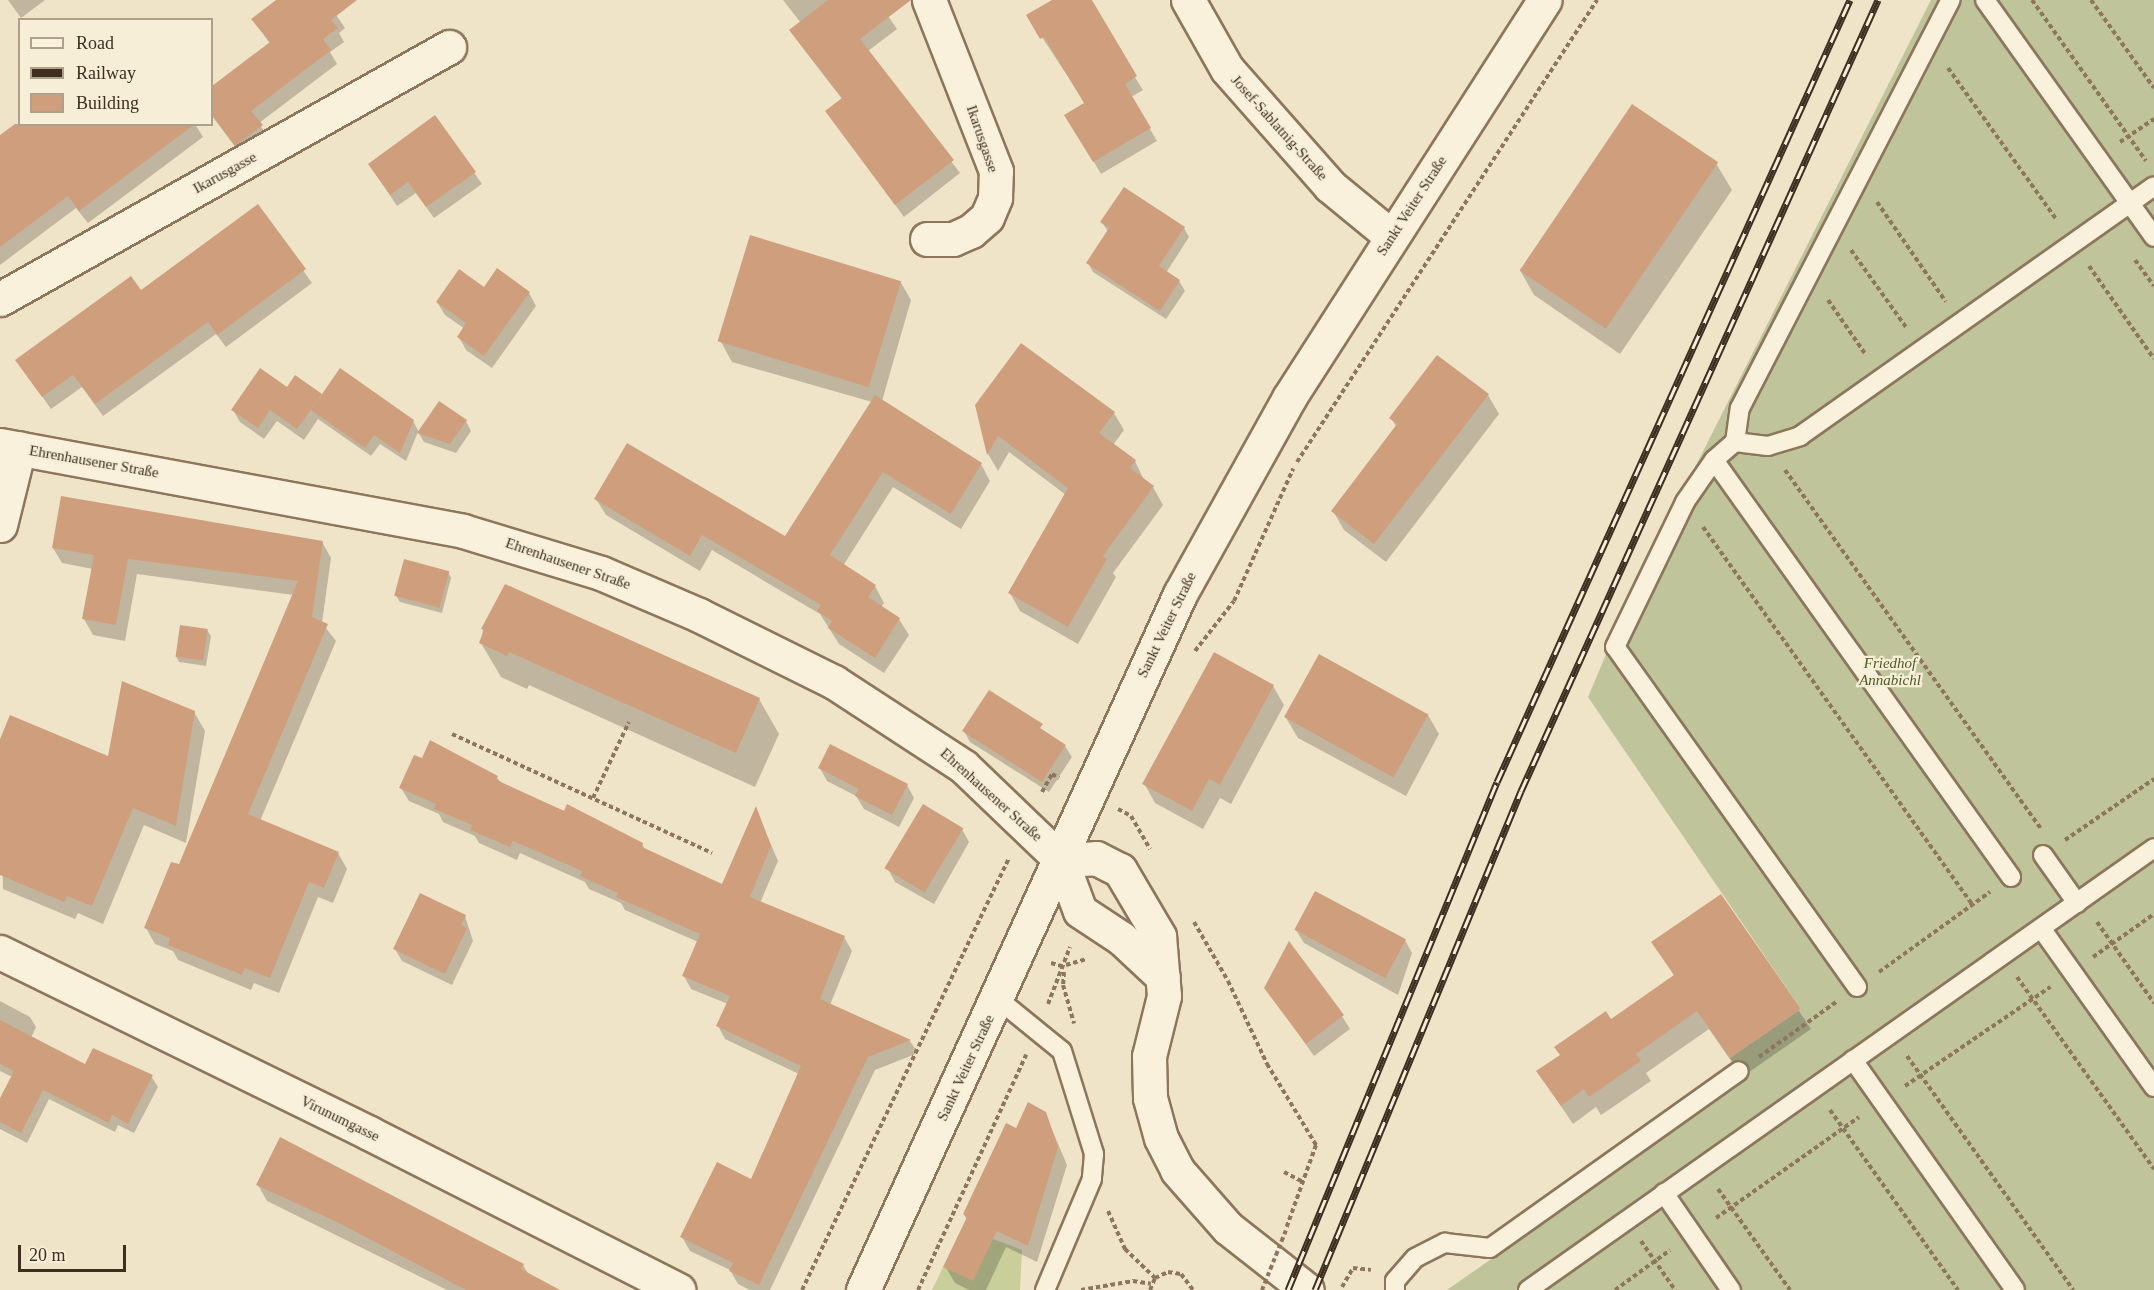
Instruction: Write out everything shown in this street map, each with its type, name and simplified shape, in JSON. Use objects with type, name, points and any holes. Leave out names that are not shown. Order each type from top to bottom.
[{"type":"street","name":"Ikarusgasse","points":[[927,238],[952,239],[971,231],[987,218],[995,198],[996,171],[929,0]]},
{"type":"street","name":"Josef-Sablatnig-Straße","points":[[1188,0],[1227,69],[1330,186],[1392,237]]},
{"type":"street","name":"Sankt Veiter Straße","points":[[863,1290],[998,999],[1180,594],[1289,398],[1545,0]]},
{"type":"street","name":"Ikarusgasse","points":[[0,299],[449,47]]},
{"type":"street","name":"Ehrenhausener Straße","points":[[9,446],[452,529],[535,550],[601,573],[710,620],[834,682],[934,745],[1026,823],[1061,860]]},
{"type":"street","points":[[0,525],[9,446]]},
{"type":"street","points":[[1163,977],[1121,938],[1080,910],[1061,860],[1096,858],[1120,870],[1160,936],[1163,977],[1164,996],[1149,1056],[1150,1098],[1161,1138],[1177,1170],[1200,1200],[1228,1228],[1307,1290]]},
{"type":"street","name":"Virunumgasse","points":[[0,952],[369,1132],[678,1290]]},
{"type":"lane","points":[[1857,987],[1615,647],[1685,502],[1714,460],[1735,442],[1740,408],[1952,0]]},
{"type":"lane","points":[[1984,0],[2154,237]]},
{"type":"lane","points":[[1735,442],[1768,446],[1800,436],[2154,186]]},
{"type":"lane","points":[[1714,460],[2011,877]]},
{"type":"lane","points":[[1528,1290],[2154,848]]},
{"type":"lane","points":[[2049,851],[2079,901]]},
{"type":"lane","points":[[2041,928],[2154,1087]]},
{"type":"lane","points":[[998,999],[1062,1051],[1094,1154],[1092,1179],[1045,1290]]},
{"type":"lane","points":[[1853,1060],[2015,1290]]},
{"type":"lane","points":[[1395,1290],[1395,1281],[1415,1258],[1445,1243],[1490,1248],[1739,1071]]},
{"type":"lane","points":[[1664,1193],[1731,1290]]},
{"type":"path","points":[[1191,660],[1234,601],[1294,467],[1597,0]]},
{"type":"path","points":[[2032,0],[2148,164]]},
{"type":"path","points":[[2091,0],[2154,88]]},
{"type":"path","points":[[1930,42],[2154,359]]},
{"type":"path","points":[[2097,158],[2154,119]]},
{"type":"path","points":[[1860,177],[1960,322]]},
{"type":"path","points":[[1834,227],[1922,350]]},
{"type":"path","points":[[1810,274],[1882,378]]},
{"type":"path","points":[[1768,446],[2049,851],[2154,779]]},
{"type":"path","points":[[1685,502],[1973,905]]},
{"type":"path","points":[[592,798],[629,722]]},
{"type":"path","points":[[452,734],[712,853]]},
{"type":"path","points":[[1096,858],[1122,798]]},
{"type":"path","points":[[802,1290],[1026,823]]},
{"type":"path","points":[[1739,1071],[2011,877]]},
{"type":"path","points":[[2079,901],[2154,1003]]},
{"type":"path","points":[[2001,956],[2154,1169]]},
{"type":"path","points":[[918,1290],[1065,967]]},
{"type":"path","points":[[1892,1033],[2073,1290]]},
{"type":"path","points":[[1814,1087],[1958,1290]]},
{"type":"path","points":[[1702,1166],[1790,1290]]},
{"type":"path","points":[[1284,1172],[1303,1182]]},
{"type":"path","points":[[1108,1211],[1125,1249],[1155,1278]]},
{"type":"path","points":[[1626,1220],[1675,1290]]},
{"type":"path","points":[[1262,1290],[1286,1230]]},
{"type":"path","points":[[1150,1290],[1155,1278],[1168,1272],[1181,1274],[1193,1290]]},
{"type":"path","points":[[1082,1290],[1133,1281],[1151,1284]]},
{"type":"green space","name":"Friedhof Annabichl","points":[[1931,0],[2154,0],[2154,1290],[1447,1290],[1746,1080],[1730,1058],[1801,1009],[1588,697],[1635,586]]},
{"type":"green space","points":[[993,1239],[1022,1250],[1020,1290],[932,1290],[943,1267]]},
{"type":"building","points":[[276,0],[357,0],[331,20],[338,28],[323,39],[331,50],[251,111],[263,125],[235,146],[213,116],[213,85],[270,42],[251,19]]},
{"type":"building","points":[[828,0],[911,0],[860,39],[954,160],[895,205],[825,111],[842,98],[789,30]]},
{"type":"building","points":[[1052,0],[1092,0],[1137,76],[1125,84],[1151,128],[1093,162],[1064,115],[1084,103],[1044,37],[1040,39],[1026,15]]},
{"type":"building","points":[[1632,104],[1718,162],[1606,329],[1520,271]]},
{"type":"building","points":[[435,115],[476,172],[426,207],[408,182],[390,195],[368,164]]},
{"type":"building","points":[[15,124],[18,126],[192,126],[79,211],[68,196],[0,247],[0,135]]},
{"type":"building","points":[[1124,187],[1185,227],[1159,266],[1180,280],[1160,311],[1086,263],[1109,228],[1100,222]]},
{"type":"building","points":[[258,204],[306,269],[217,335],[208,322],[95,404],[73,375],[42,397],[15,360],[131,276],[141,290]]},
{"type":"building","points":[[750,235],[901,281],[869,387],[718,341]]},
{"type":"building","points":[[497,268],[530,292],[484,356],[457,337],[466,323],[436,302],[459,269],[484,287]]},
{"type":"building","points":[[1021,343],[1115,412],[1099,433],[1136,460],[1130,468],[1154,486],[1103,556],[1107,559],[1068,627],[1008,593],[1068,488],[998,436],[987,455],[975,405]]},
{"type":"building","points":[[1437,355],[1489,394],[1374,544],[1331,511],[1397,424],[1389,418]]},
{"type":"building","points":[[260,368],[287,387],[295,375],[322,394],[297,429],[270,410],[258,428],[231,410]]},
{"type":"building","points":[[340,368],[414,420],[400,453],[374,435],[365,448],[311,410]]},
{"type":"building","points":[[875,395],[982,463],[951,514],[883,472],[830,555],[876,585],[868,597],[900,618],[875,658],[828,628],[832,621],[817,611],[821,605],[702,535],[690,556],[594,499],[627,443],[785,536]]},
{"type":"building","points":[[439,401],[467,420],[450,444],[417,433]]},
{"type":"building","points":[[61,496],[323,541],[312,617],[328,624],[248,814],[339,852],[324,888],[309,882],[270,978],[245,968],[242,975],[168,945],[170,938],[144,928],[171,862],[179,864],[298,581],[128,559],[116,625],[82,619],[94,555],[52,548]]},
{"type":"building","points":[[404,559],[449,571],[440,608],[394,596]]},
{"type":"building","points":[[505,584],[760,698],[736,753],[509,652],[507,656],[479,643],[484,630],[481,629]]},
{"type":"building","points":[[180,625],[208,629],[203,661],[176,657]]},
{"type":"building","points":[[1214,652],[1274,685],[1220,785],[1209,779],[1192,811],[1142,784]]},
{"type":"building","points":[[1319,654],[1428,715],[1393,778],[1284,717]]},
{"type":"building","points":[[122,681],[195,711],[176,826],[133,808],[92,906],[67,896],[64,902],[0,875],[0,739],[10,715],[108,756]]},
{"type":"building","points":[[989,690],[1043,724],[1040,728],[1066,745],[1042,782],[962,731]]},
{"type":"building","points":[[430,740],[498,776],[496,779],[503,783],[564,811],[567,804],[643,843],[642,847],[722,884],[756,806],[771,846],[750,897],[845,936],[820,999],[911,1040],[868,1057],[759,1285],[729,1271],[733,1263],[680,1237],[717,1162],[751,1179],[801,1066],[716,1026],[730,996],[682,976],[700,934],[616,897],[618,893],[580,876],[582,871],[513,841],[510,847],[470,830],[472,825],[434,809],[436,804],[399,788],[414,755],[422,758]]},
{"type":"building","points":[[830,744],[908,784],[892,815],[855,796],[859,789],[818,768]]},
{"type":"building","points":[[923,804],[963,828],[925,892],[884,868]]},
{"type":"building","points":[[1315,891],[1406,939],[1385,978],[1294,930]]},
{"type":"building","points":[[420,893],[466,915],[461,925],[467,928],[445,974],[393,949]]},
{"type":"building","points":[[1721,894],[1801,1009],[1730,1058],[1697,1011],[1636,1054],[1641,1061],[1589,1097],[1584,1089],[1561,1106],[1536,1071],[1560,1055],[1554,1047],[1606,1011],[1611,1019],[1674,975],[1651,942]]},
{"type":"building","points":[[1289,941],[1344,1015],[1306,1044],[1264,988]]},
{"type":"building","points":[[0,1020],[85,1064],[93,1048],[153,1075],[128,1124],[112,1115],[109,1123],[43,1090],[21,1133],[0,1122],[0,1098],[14,1071],[0,1064]]},
{"type":"building","points":[[1028,1102],[1046,1112],[1058,1147],[1028,1246],[997,1231],[973,1281],[943,1267],[967,1217],[963,1214],[1006,1123],[1016,1128]]},
{"type":"building","points":[[280,1137],[524,1264],[521,1269],[560,1290],[466,1290],[337,1222],[256,1185]]},
{"type":"railway","points":[[1288,1290],[1497,782],[1850,0]]},
{"type":"railway","points":[[1315,1290],[1521,791],[1878,0]]}]
